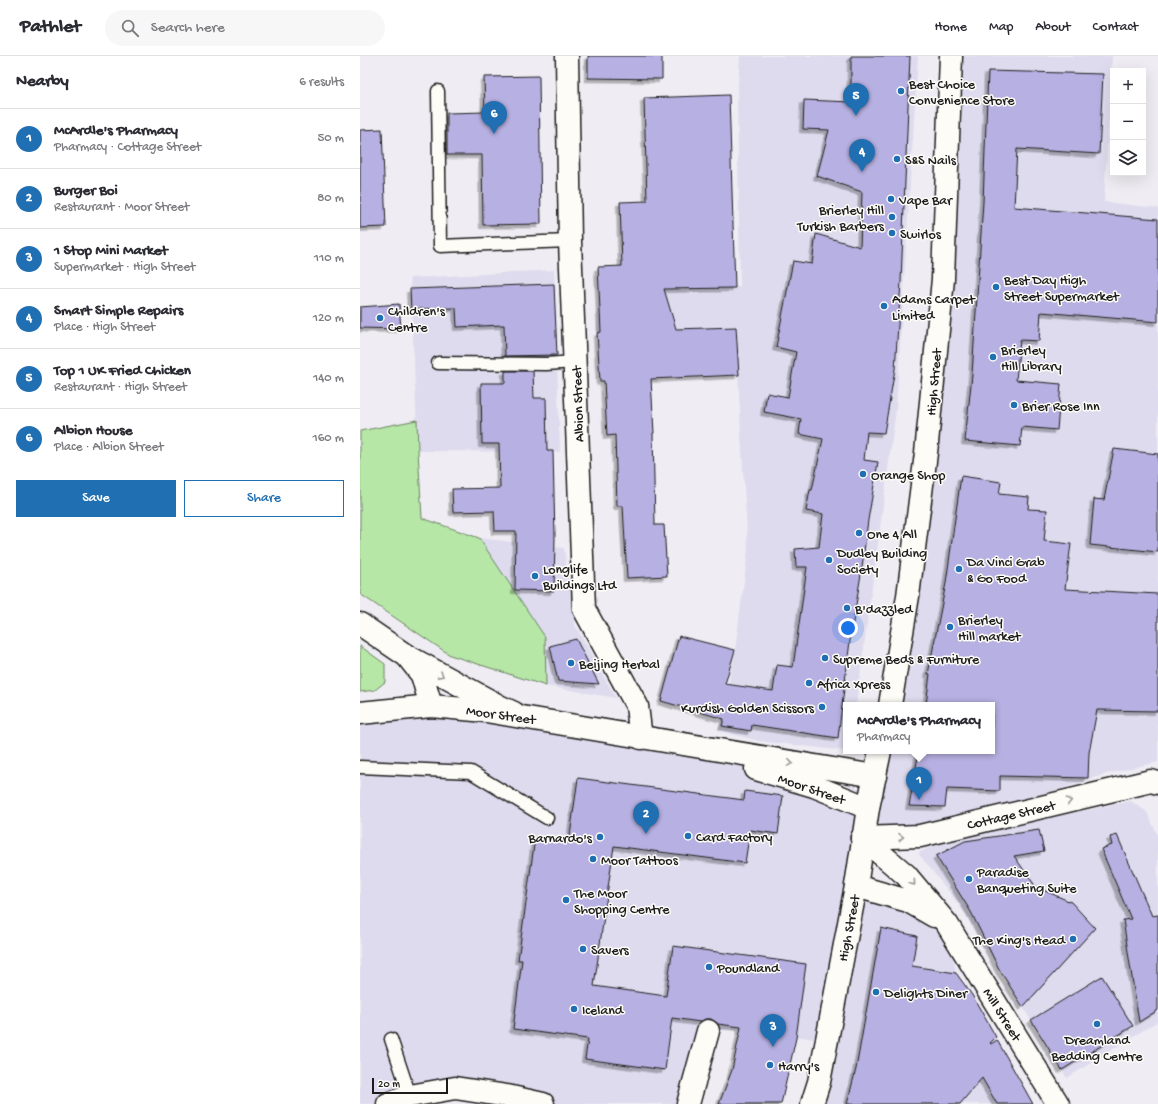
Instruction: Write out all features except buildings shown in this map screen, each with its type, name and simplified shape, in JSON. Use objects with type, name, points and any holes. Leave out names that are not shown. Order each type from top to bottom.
[{"type":"street","name":"Albion Street","points":[[567,56],[570,241],[584,609],[637,706],[641,738]]},
{"type":"street","name":"High Street","points":[[890,702],[908,596],[926,453],[942,294],[951,56]]},
{"type":"street","points":[[360,624],[407,656],[499,706],[525,717]]},
{"type":"street","points":[[407,656],[422,675],[431,706]]},
{"type":"street","name":"Moor Street","points":[[360,713],[431,706],[486,711],[875,776]]},
{"type":"street","name":"Moor Street","points":[[641,738],[731,761],[814,786],[868,808]]},
{"type":"street","name":"High Street","points":[[812,1104],[819,1082],[856,886],[862,838],[879,754]]},
{"type":"street","name":"Cottage Street","points":[[862,838],[920,836],[1151,781],[1158,782]]},
{"type":"street","name":"Mill Street","points":[[862,838],[906,875],[947,924],[1058,1104]]},
{"type":"street","name":"Mill Street","points":[[856,886],[908,901],[947,924]]},
{"type":"street","points":[[688,1104],[708,1031]]},
{"type":"street","points":[[388,1104],[410,1096],[455,1088],[507,1096],[543,1104]]},
{"type":"lane","points":[[438,90],[440,246],[570,241]]},
{"type":"lane","points":[[438,363],[546,364],[575,362]]},
{"type":"lane","points":[[360,767],[471,772],[547,818]]},
{"type":"lane","points":[[391,1039],[410,1096]]},
{"type":"shaded area","points":[[740,56],[918,56],[896,410],[856,702],[843,702],[843,751],[759,741],[719,731],[735,650],[748,550],[736,327],[597,333],[598,290],[638,291],[740,287],[737,96]]},
{"type":"shaded area","points":[[951,56],[1112,56],[1111,68],[1110,68],[1104,202],[1158,208],[1158,762],[1106,774],[920,836],[863,838],[856,885],[947,924],[956,973],[972,995],[1033,1104],[818,1104],[826,1041],[754,1029],[708,1031],[688,1104],[543,1104],[455,1088],[388,1104],[360,1104],[360,713],[431,706],[641,738],[871,791],[879,754],[995,754],[995,702],[890,702],[908,596]]},
{"type":"shaded area","points":[[554,270],[560,452],[418,451],[410,278]]},
{"type":"shaded area","points":[[479,538],[564,548],[575,625],[616,698],[546,686],[545,637]]},
{"type":"shaded area","points":[[1131,801],[1147,812],[1158,836],[1158,1021],[1067,1078],[960,906],[918,853],[950,838]]},
{"type":"green space","points":[[417,420],[422,518],[479,538],[545,637],[546,686],[450,655],[360,594],[360,431]]},
{"type":"green space","points":[[360,646],[385,664],[385,682],[375,690],[360,692]]},
{"type":"place","name":"Best Choice Convenience Store","points":[[901,91]]},
{"type":"place","name":"Top 1 UK Fried Chicken","points":[[856,116]]},
{"type":"place","name":"Albion House","points":[[494,134]]},
{"type":"place","name":"S&S Nails","points":[[897,159]]},
{"type":"place","name":"Smart Simple Repairs","points":[[862,172]]},
{"type":"place","name":"Vape Bar","points":[[891,199]]},
{"type":"place","name":"Brierley Hill Turkish Barbers","points":[[892,217]]},
{"type":"place","name":"Swirlos","points":[[892,233]]},
{"type":"place","name":"Best Day High Street Supermarket","points":[[996,287]]},
{"type":"place","name":"Adams Carpet Limited","points":[[884,306]]},
{"type":"place","name":"Children's Centre","points":[[380,318]]},
{"type":"place","name":"Brierley Hill Library","points":[[993,357]]},
{"type":"place","name":"Brier Rose Inn","points":[[1014,405]]},
{"type":"place","name":"Orange Shop","points":[[863,474]]},
{"type":"place","name":"One 4 All","points":[[859,533]]},
{"type":"place","name":"Dudley Building Society","points":[[829,560]]},
{"type":"place","name":"Da Vinci Grab & Go Food","points":[[959,569]]},
{"type":"place","name":"Longlife Buildings Ltd","points":[[535,576]]},
{"type":"place","name":"B'dazzled","points":[[847,608]]},
{"type":"place","name":"Brierley Hill market","points":[[950,627]]},
{"type":"place","name":"Supreme Beds & Furniture","points":[[825,658]]},
{"type":"place","name":"Beijing Herbal","points":[[571,663]]},
{"type":"place","name":"Africa Xpress","points":[[809,683]]},
{"type":"place","name":"Kurdish Golden Scissors","points":[[822,707]]},
{"type":"place","name":"McArdle's Pharmacy","points":[[919,800]]},
{"type":"place","name":"Burger Boi","points":[[646,834]]},
{"type":"place","name":"Card Factory","points":[[688,836]]},
{"type":"place","name":"Barnardo's","points":[[600,837]]},
{"type":"place","name":"Moor Tattoos","points":[[593,859]]},
{"type":"place","name":"Paradise Banqueting Suite","points":[[969,879]]},
{"type":"place","name":"The Moor Shopping Centre","points":[[566,900]]},
{"type":"place","name":"The King's Head","points":[[1073,939]]},
{"type":"place","name":"Savers","points":[[583,949]]},
{"type":"place","name":"Poundland","points":[[709,967]]},
{"type":"place","name":"Delights Diner","points":[[876,992]]},
{"type":"place","name":"Iceland","points":[[574,1009]]},
{"type":"place","name":"Dreamland Bedding Centre","points":[[1097,1024]]},
{"type":"place","name":"1 Stop Mini Market","points":[[773,1047]]},
{"type":"place","name":"Harry's","points":[[770,1065]]}]
